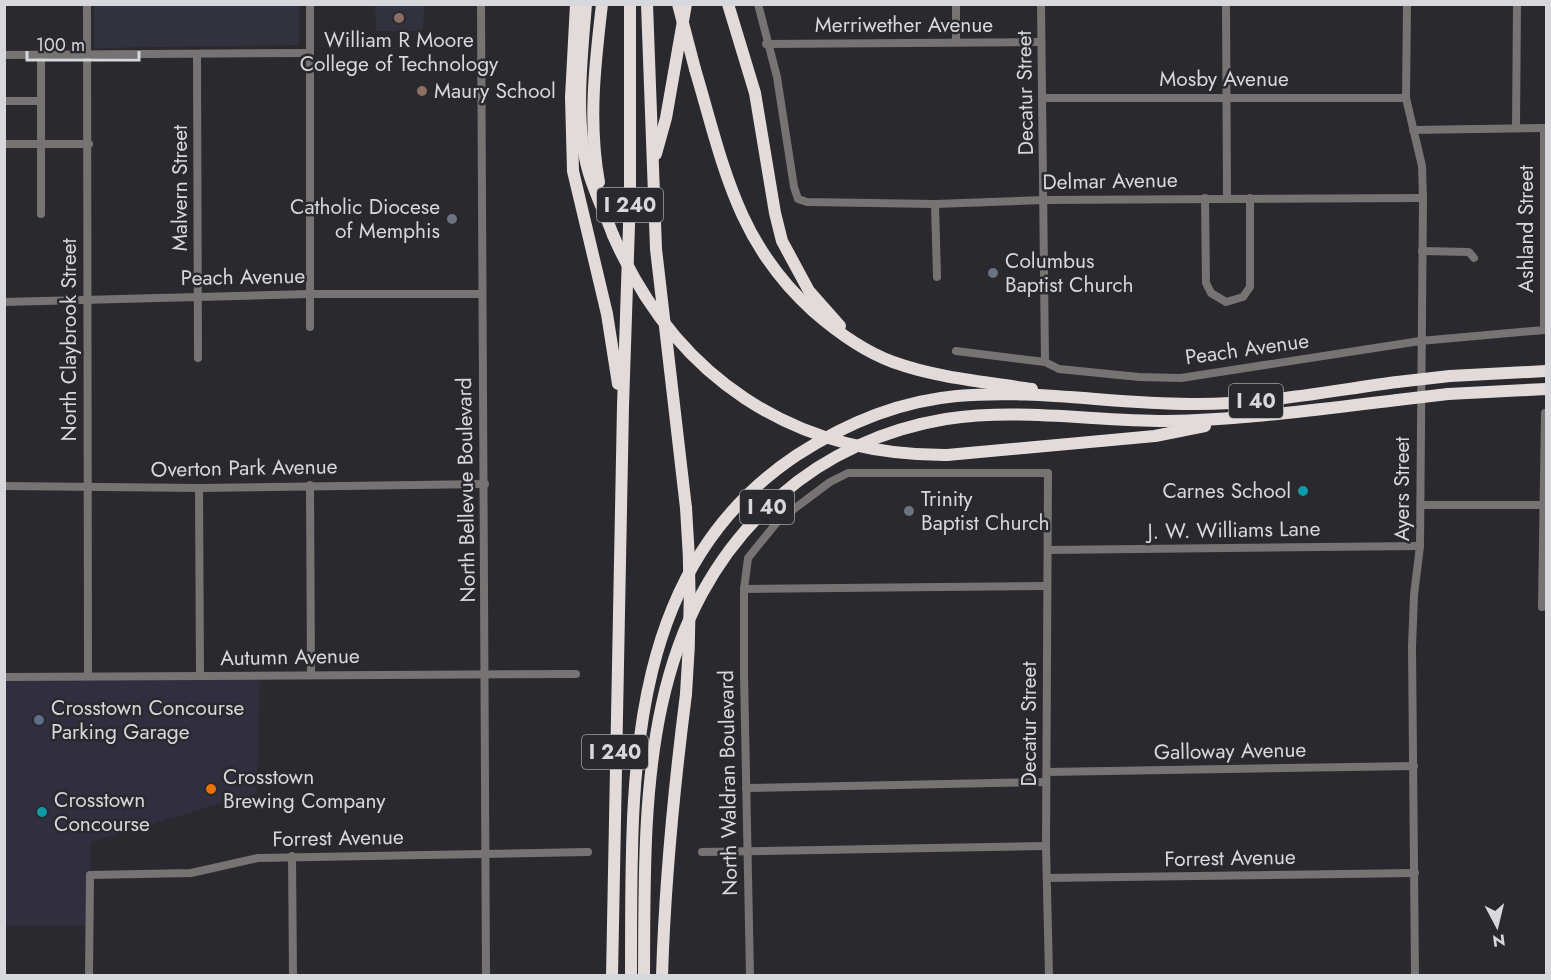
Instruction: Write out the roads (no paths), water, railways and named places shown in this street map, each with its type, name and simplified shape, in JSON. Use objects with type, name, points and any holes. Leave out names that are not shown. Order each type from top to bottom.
[{"type":"highway","points":[[576,4],[571,97],[573,171],[607,314],[623,406]]},
{"type":"highway","points":[[586,4],[582,112],[592,169],[613,235],[633,276],[657,315],[695,360],[736,394],[784,422],[834,441],[891,453],[947,455],[1155,435],[1242,419]]},
{"type":"highway","points":[[592,169],[592,103],[602,4]]},
{"type":"highway","name":"I 240","points":[[612,975],[623,406],[630,195],[630,4]]},
{"type":"highway","name":"I 240","points":[[647,4],[656,249],[692,572],[691,634],[686,694],[671,809],[662,975]]},
{"type":"highway","points":[[678,4],[734,197],[759,249],[788,289],[832,328],[892,362],[932,373],[1114,402]]},
{"type":"highway","points":[[652,166],[666,118],[686,4]]},
{"type":"highway","points":[[728,4],[755,93],[775,213],[782,241],[809,291],[855,343]]},
{"type":"highway","name":"I 40","points":[[631,975],[634,784],[642,715],[656,650],[678,594],[704,548],[720,526],[756,487],[788,461],[838,431],[896,408],[936,399],[979,395],[1114,402],[1220,404],[1450,376],[1546,371]]},
{"type":"highway","name":"I 40","points":[[644,975],[647,815],[653,750],[663,695],[677,648],[706,585],[735,543],[765,508],[809,473],[835,457],[893,432],[945,419],[1021,414],[1162,421],[1242,419],[1448,394],[1546,389]]},
{"type":"street","name":"North Claybrook Street","points":[[87,4],[88,676]]},
{"type":"street","points":[[310,4],[310,327]]},
{"type":"street","name":"North Bellevue Boulevard","points":[[481,4],[486,975]]},
{"type":"street","points":[[758,4],[766,44]]},
{"type":"street","points":[[956,4],[956,42]]},
{"type":"street","name":"Decatur Street","points":[[1041,4],[1046,362]]},
{"type":"street","points":[[1226,4],[1227,197]]},
{"type":"street","name":"Ayers Street","points":[[1407,4],[1406,98],[1422,166],[1423,198],[1420,341],[1421,505],[1420,546],[1414,595],[1415,975]]},
{"type":"street","points":[[1516,127],[1517,4]]},
{"type":"street","name":"Merriwether Avenue","points":[[766,44],[1041,42]]},
{"type":"street","name":"Delmar Avenue","points":[[766,44],[777,77],[794,187],[798,199],[807,202],[935,204],[1227,197],[1423,198]]},
{"type":"street","points":[[4,55],[310,53]]},
{"type":"street","name":"Malvern Street","points":[[197,54],[198,358]]},
{"type":"street","points":[[41,55],[41,214]]},
{"type":"street","name":"Mosby Avenue","points":[[1043,98],[1227,96],[1406,98]]},
{"type":"street","points":[[4,101],[41,101]]},
{"type":"street","points":[[1413,130],[1545,128]]},
{"type":"street","name":"Ashland Street","points":[[1544,330],[1545,128]]},
{"type":"street","points":[[4,144],[89,144]]},
{"type":"street","points":[[1205,198],[1206,283],[1210,294],[1226,302],[1243,297],[1250,287],[1250,198]]},
{"type":"street","points":[[935,204],[937,277]]},
{"type":"street","points":[[1422,252],[1469,252],[1474,258]]},
{"type":"street","name":"Peach Avenue","points":[[4,302],[309,294],[482,294]]},
{"type":"street","name":"Peach Avenue","points":[[956,351],[1046,362],[1059,369],[1139,377],[1181,378],[1420,341],[1544,330]]},
{"type":"street","points":[[1542,607],[1545,413]]},
{"type":"street","name":"Decatur Street","points":[[744,589],[748,558],[778,521],[830,482],[848,473],[1048,473],[1046,846],[1049,975]]},
{"type":"street","name":"Overton Park Avenue","points":[[4,486],[199,488],[485,484]]},
{"type":"street","points":[[310,485],[311,674]]},
{"type":"street","points":[[199,488],[200,676]]},
{"type":"street","points":[[1421,505],[1545,505]]},
{"type":"street","name":"J. W. Williams Lane","points":[[1048,550],[1420,546]]},
{"type":"street","points":[[744,589],[1047,586]]},
{"type":"street","name":"North Waldran Boulevard","points":[[744,589],[750,975]]},
{"type":"street","name":"Autumn Avenue","points":[[4,677],[576,674]]},
{"type":"street","name":"Galloway Avenue","points":[[1047,772],[1414,766]]},
{"type":"street","points":[[746,788],[1046,782]]},
{"type":"street","points":[[702,852],[1046,846]]},
{"type":"street","name":"Forrest Avenue","points":[[89,975],[90,875],[191,873],[258,858],[292,856],[588,852]]},
{"type":"street","points":[[292,856],[293,975]]},
{"type":"street","name":"Forrest Avenue","points":[[1047,879],[1414,873]]},
{"type":"place","name":"William R Moore College of Technology","points":[[399,18]]},
{"type":"place","name":"Maury School","points":[[422,91]]},
{"type":"place","name":"Catholic Diocese of Memphis","points":[[452,219]]},
{"type":"place","name":"Columbus Baptist Church","points":[[993,273]]},
{"type":"place","name":"Carnes School","points":[[1303,491]]},
{"type":"place","name":"Trinity Baptist Church","points":[[909,511]]},
{"type":"place","name":"Crosstown Concourse Parking Garage","points":[[39,720]]},
{"type":"place","name":"Crosstown Brewing Company","points":[[211,789]]},
{"type":"place","name":"Crosstown Concourse","points":[[42,812]]}]
